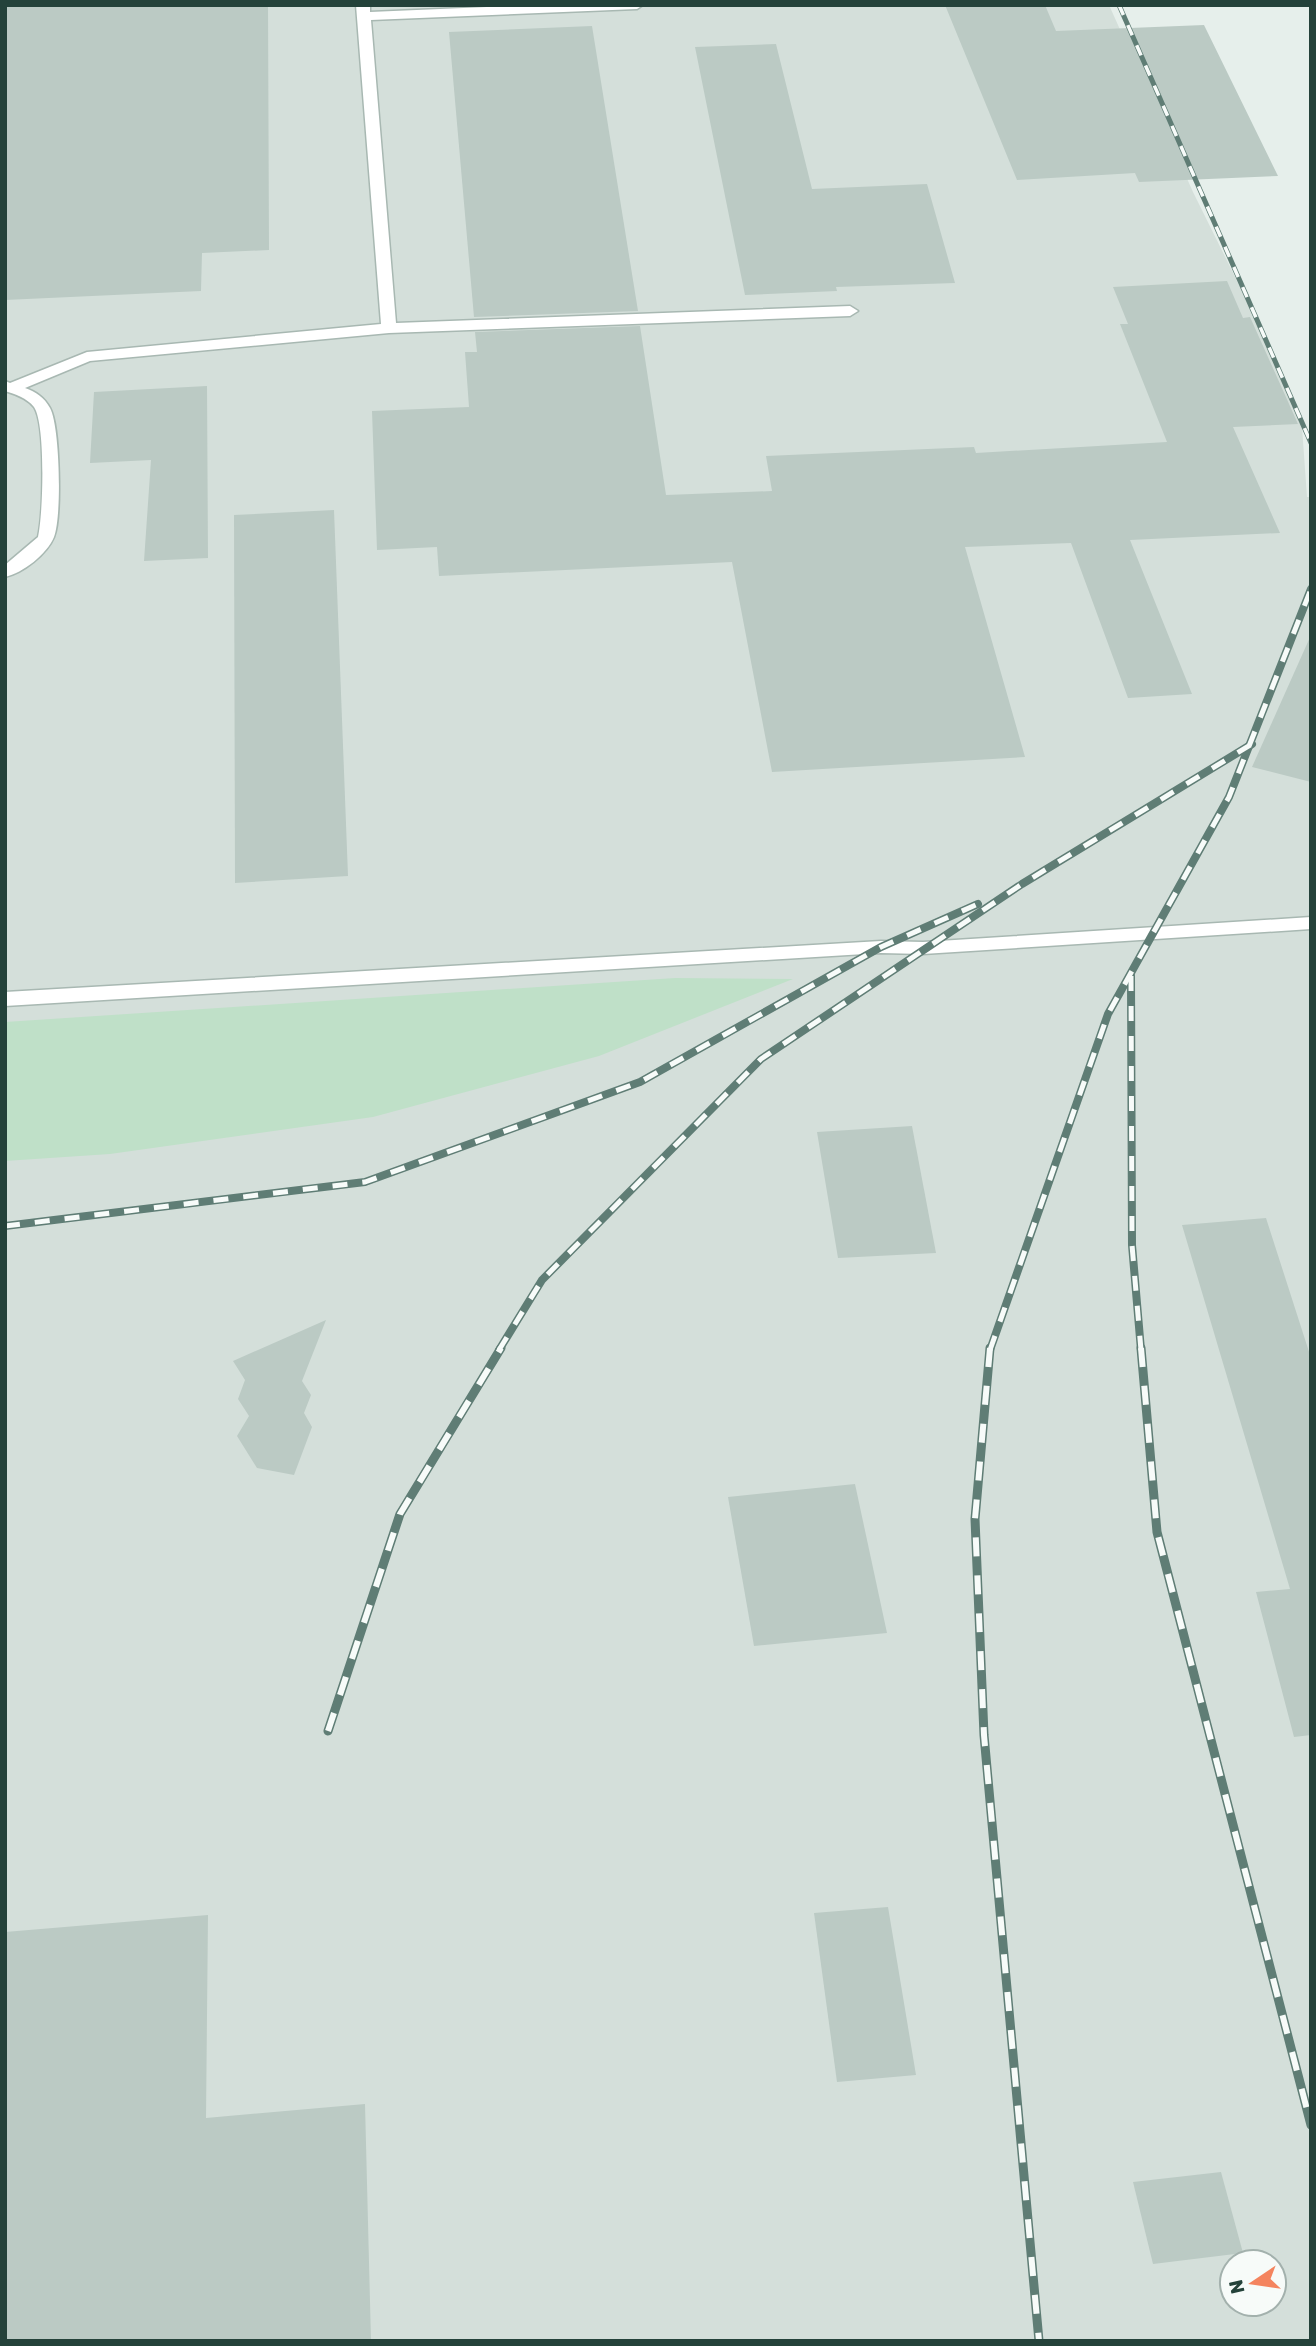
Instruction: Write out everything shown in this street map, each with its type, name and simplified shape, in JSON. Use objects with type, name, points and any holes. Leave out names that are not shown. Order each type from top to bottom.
[{"type":"lane","points":[[389,328],[363,11],[637,5]]},
{"type":"lane","points":[[8,387],[87,357],[389,328],[850,311]]},
{"type":"lane","points":[[5,572],[16,568],[46,537],[51,483],[44,411],[31,395],[8,387]]},
{"type":"lane","points":[[5,999],[881,947],[923,948],[1311,923]]},
{"type":"shaded area","points":[[5,5],[1109,5],[1193,192],[1247,301],[1302,427],[1307,497],[1311,497],[1311,2341],[5,2341]]},
{"type":"green space","points":[[675,978],[793,979],[599,1056],[373,1117],[110,1154],[5,1161],[5,1022]]},
{"type":"building","points":[[5,5],[268,5],[269,250],[202,253],[201,291],[5,300]]},
{"type":"building","points":[[945,5],[1045,5],[1056,31],[1204,25],[1278,176],[1139,182],[1135,173],[1017,180]]},
{"type":"building","points":[[592,26],[638,311],[474,317],[449,32]]},
{"type":"building","points":[[776,44],[812,189],[927,184],[955,283],[836,287],[837,291],[745,295],[695,47]]},
{"type":"building","points":[[1227,281],[1243,318],[1250,317],[1298,424],[1233,427],[1280,533],[1130,540],[1192,694],[1128,698],[1071,543],[965,547],[1025,757],[772,772],[732,562],[439,576],[437,547],[377,550],[372,411],[469,407],[465,352],[477,352],[475,332],[640,326],[666,495],[772,491],[766,456],[974,447],[976,453],[1167,442],[1120,324],[1128,324],[1113,287]]},
{"type":"building","points":[[207,386],[208,558],[144,561],[151,460],[90,463],[94,392]]},
{"type":"building","points":[[334,510],[348,876],[235,883],[234,515]]},
{"type":"building","points":[[1311,635],[1311,782],[1252,767]]},
{"type":"building","points":[[912,1126],[936,1253],[838,1258],[817,1132]]},
{"type":"building","points":[[1266,1218],[1311,1358],[1311,1735],[1294,1737],[1256,1592],[1290,1589],[1182,1225]]},
{"type":"building","points":[[326,1320],[302,1381],[311,1395],[304,1413],[312,1427],[294,1475],[257,1468],[237,1436],[249,1416],[238,1399],[245,1380],[233,1361]]},
{"type":"building","points":[[855,1484],[887,1633],[754,1646],[728,1497]]},
{"type":"building","points":[[888,1907],[916,2075],[837,2082],[814,1913]]},
{"type":"building","points":[[208,1915],[206,2118],[365,2104],[371,2341],[5,2341],[5,1932]]},
{"type":"building","points":[[1221,2172],[1242,2248],[1218,2248],[1218,2256],[1153,2264],[1133,2182]]},
{"type":"railway","points":[[1119,5],[1311,443]]},
{"type":"railway","points":[[1249,746],[1311,589]]},
{"type":"railway","points":[[499,1350],[542,1280],[761,1059],[1022,884],[1249,746]]},
{"type":"railway","points":[[990,1350],[1108,1014],[1229,797],[1249,746]]},
{"type":"railway","points":[[5,1226],[365,1182],[640,1082],[881,947],[978,904]]},
{"type":"railway","points":[[1131,976],[1132,1245],[1141,1350]]},
{"type":"railway","points":[[328,1731],[400,1514],[501,1348]]},
{"type":"railway","points":[[990,1348],[975,1519],[984,1735],[1039,2341]]},
{"type":"railway","points":[[1141,1348],[1157,1532],[1311,2125]]}]
